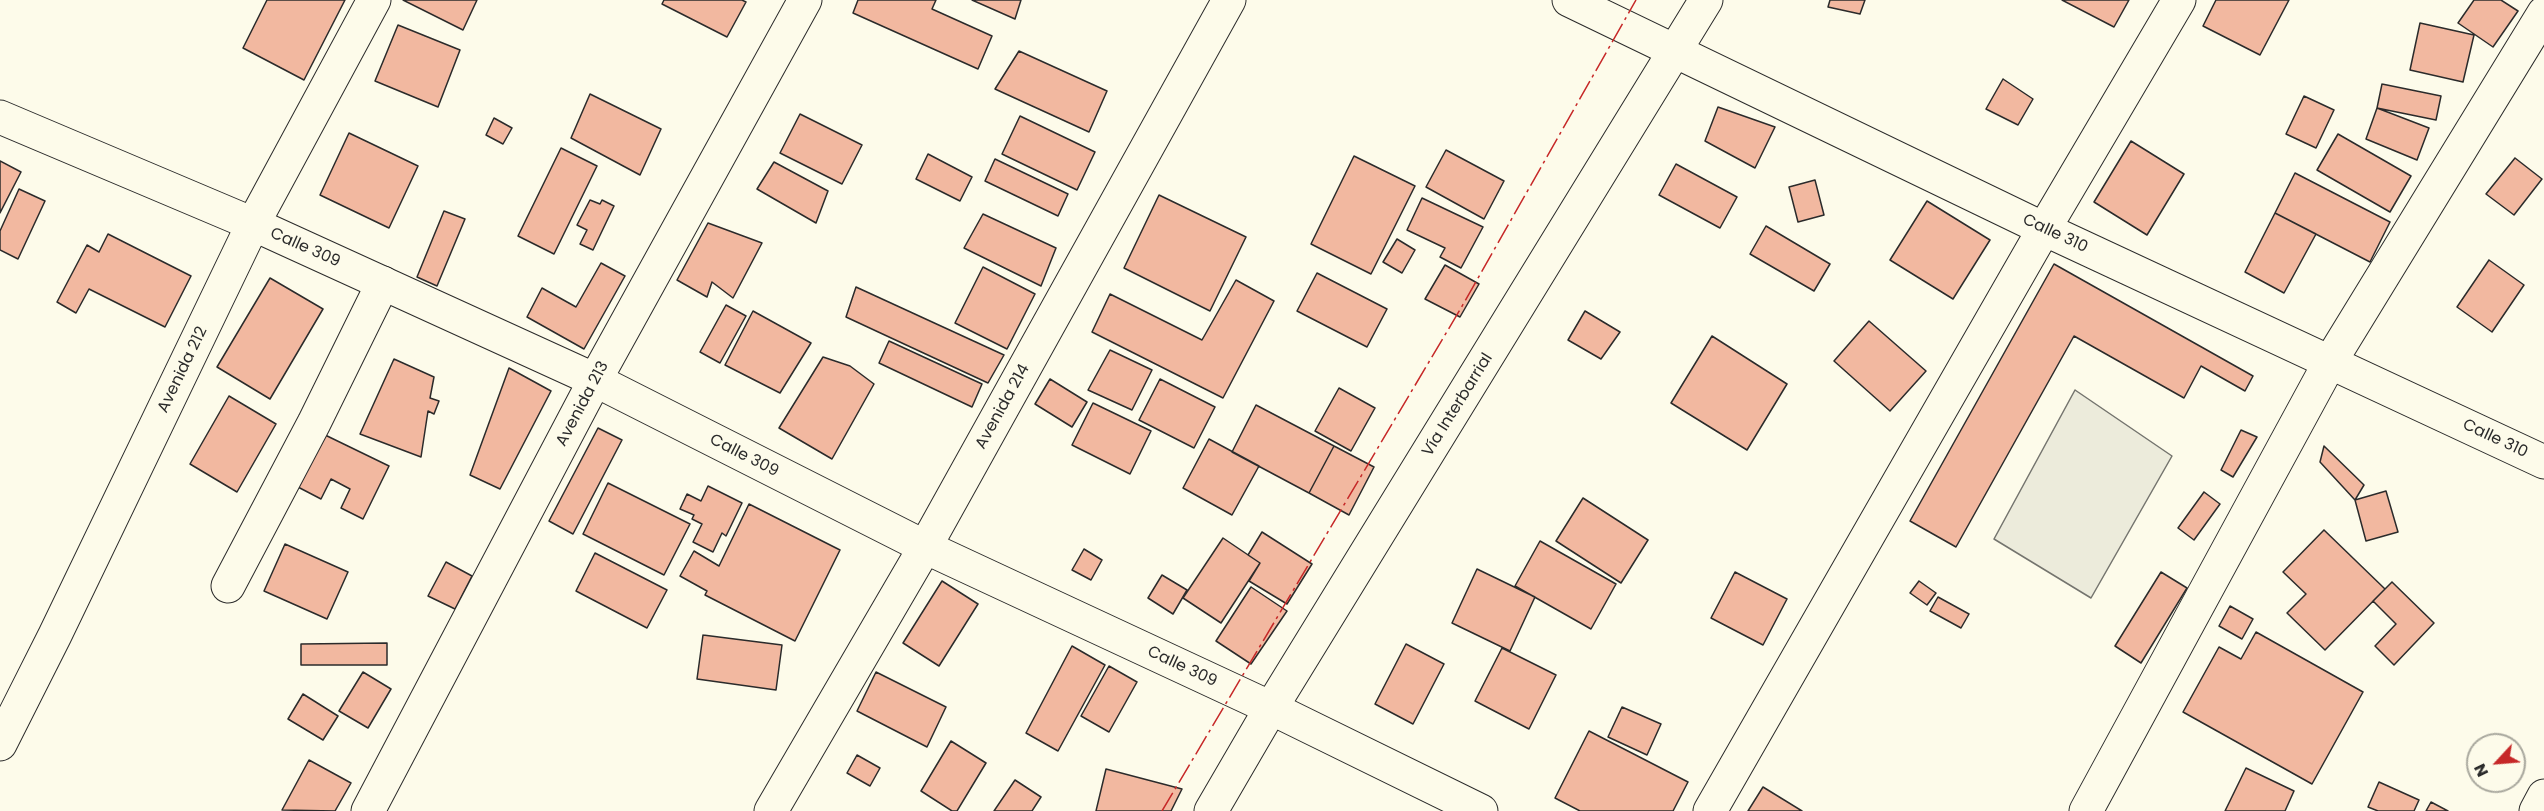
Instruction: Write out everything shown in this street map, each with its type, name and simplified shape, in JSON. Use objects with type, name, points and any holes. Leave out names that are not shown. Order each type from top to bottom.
[{"type":"street","name":"Avenida 212","points":[[0,744],[66,614],[252,224],[374,0]]},
{"type":"street","name":"Avenida 213","points":[[368,811],[595,380],[805,0]]},
{"type":"street","name":"Avenida 214","points":[[771,811],[925,547],[1229,0]]},
{"type":"street","name":"Calle 310","points":[[1569,0],[2044,229],[2544,462]]},
{"type":"street","name":"Vía Interbarrial","points":[[1211,811],[1271,708],[1706,0]]},
{"type":"street","points":[[1710,811],[2044,229],[2179,0]]},
{"type":"street","points":[[2086,811],[2330,362],[2544,13]]},
{"type":"street","name":"Calle 309","points":[[0,117],[252,224],[595,380],[925,547],[1271,708],[1481,811]]},
{"type":"street","points":[[228,586],[314,423],[384,283]]},
{"type":"street","points":[[2536,811],[2544,796]]},
{"type":"shaded area","points":[[2075,390],[2172,456],[2091,598],[1994,539]]},
{"type":"building","points":[[267,0],[345,0],[304,80],[243,48]]},
{"type":"building","points":[[403,0],[477,0],[463,30]]},
{"type":"building","points":[[664,0],[742,0],[746,2],[727,37],[662,4]]},
{"type":"building","points":[[858,0],[936,0],[932,9],[992,36],[978,69],[853,13]]},
{"type":"building","points":[[972,0],[1021,0],[1015,19]]},
{"type":"building","points":[[1830,0],[1865,0],[1860,14],[1828,7]]},
{"type":"building","points":[[2062,0],[2129,0],[2114,27]]},
{"type":"building","points":[[2216,0],[2289,0],[2260,55],[2203,26]]},
{"type":"building","points":[[2474,0],[2501,0],[2518,11],[2493,47],[2458,23]]},
{"type":"building","points":[[2420,23],[2474,35],[2463,82],[2410,70]]},
{"type":"building","points":[[398,25],[460,50],[438,107],[375,81]]},
{"type":"building","points":[[1019,51],[1107,91],[1089,132],[995,89]]},
{"type":"building","points":[[2003,79],[2033,99],[2018,125],[1986,109]]},
{"type":"building","points":[[2382,84],[2441,96],[2436,120],[2377,108]]},
{"type":"building","points":[[590,94],[661,129],[640,175],[571,138]]},
{"type":"building","points":[[2304,96],[2334,110],[2316,148],[2286,134]]},
{"type":"building","points":[[1718,107],[1775,127],[1755,168],[1705,141]]},
{"type":"building","points":[[2377,108],[2429,128],[2417,160],[2366,139]]},
{"type":"building","points":[[800,114],[862,145],[842,184],[780,153]]},
{"type":"building","points":[[1020,116],[1095,152],[1077,190],[1002,154]]},
{"type":"building","points":[[494,118],[512,128],[503,144],[486,135]]},
{"type":"building","points":[[349,133],[418,166],[389,228],[320,195]]},
{"type":"building","points":[[2338,134],[2411,176],[2390,212],[2317,170]]},
{"type":"building","points":[[2131,141],[2184,174],[2147,235],[2094,202]]},
{"type":"building","points":[[561,148],[597,166],[554,254],[518,236]]},
{"type":"building","points":[[1446,150],[1504,181],[1484,219],[1426,187]]},
{"type":"building","points":[[928,154],[972,177],[960,201],[916,179]]},
{"type":"building","points":[[1354,156],[1415,186],[1371,274],[1311,244]]},
{"type":"building","points":[[2515,158],[2542,179],[2514,215],[2486,194]]},
{"type":"building","points":[[995,159],[1068,194],[1058,216],[985,181]]},
{"type":"building","points":[[0,161],[21,172],[0,213]]},
{"type":"building","points":[[774,162],[828,191],[816,223],[757,189]]},
{"type":"building","points":[[1676,164],[1737,197],[1720,228],[1659,195]]},
{"type":"building","points":[[2295,173],[2390,222],[2370,262],[2275,213]]},
{"type":"building","points":[[1815,180],[1824,215],[1798,222],[1789,187]]},
{"type":"building","points":[[19,189],[45,201],[18,259],[0,250],[0,231]]},
{"type":"building","points":[[1159,195],[1246,237],[1210,311],[1124,268]]},
{"type":"building","points":[[1422,198],[1483,227],[1461,268],[1440,257],[1445,248],[1407,230]]},
{"type":"building","points":[[590,200],[600,204],[602,200],[614,206],[593,250],[580,244],[587,230],[577,225]]},
{"type":"building","points":[[1927,201],[1990,240],[1953,299],[1890,260]]},
{"type":"building","points":[[444,211],[465,219],[437,286],[417,277]]},
{"type":"building","points":[[2275,213],[2316,234],[2284,293],[2245,272]]},
{"type":"building","points":[[983,214],[1056,248],[1041,286],[964,248]]},
{"type":"building","points":[[708,223],[762,243],[733,298],[712,282],[707,297],[677,280]]},
{"type":"building","points":[[1766,226],[1830,264],[1814,291],[1750,254]]},
{"type":"building","points":[[108,234],[191,276],[165,327],[89,289],[76,313],[57,302],[87,245],[99,252]]},
{"type":"building","points":[[1397,239],[1415,250],[1402,273],[1383,262]]},
{"type":"building","points":[[2489,260],[2524,285],[2492,332],[2457,307]]},
{"type":"building","points":[[601,263],[625,276],[584,349],[527,317],[542,288],[576,307]]},
{"type":"building","points":[[2054,264],[2253,376],[2245,391],[2201,366],[2184,398],[2074,336],[1956,547],[1910,521]]},
{"type":"building","points":[[1445,265],[1479,284],[1460,317],[1425,299]]},
{"type":"building","points":[[983,267],[1035,294],[1007,349],[955,323]]},
{"type":"building","points":[[1317,273],[1387,309],[1367,347],[1297,311]]},
{"type":"building","points":[[270,278],[323,309],[270,399],[217,367]]},
{"type":"building","points":[[1236,280],[1274,301],[1223,398],[1092,332],[1110,294],[1202,340]]},
{"type":"building","points":[[856,287],[1004,355],[988,383],[846,317]]},
{"type":"building","points":[[726,305],[746,316],[720,363],[700,352]]},
{"type":"building","points":[[753,311],[811,343],[780,393],[725,365]]},
{"type":"building","points":[[1585,311],[1620,332],[1601,359],[1568,340]]},
{"type":"building","points":[[1869,321],[1926,371],[1890,411],[1834,361]]},
{"type":"building","points":[[1712,336],[1787,384],[1747,450],[1671,403]]},
{"type":"building","points":[[889,341],[982,384],[972,407],[879,363]]},
{"type":"building","points":[[1110,350],[1152,370],[1132,410],[1088,390]]},
{"type":"building","points":[[823,357],[850,366],[874,384],[832,459],[779,428]]},
{"type":"building","points":[[394,359],[434,377],[430,398],[439,401],[434,414],[428,411],[421,457],[360,434]]},
{"type":"building","points":[[509,368],[551,391],[500,489],[470,475]]},
{"type":"building","points":[[1050,379],[1087,402],[1072,427],[1035,404]]},
{"type":"building","points":[[1160,379],[1215,407],[1194,448],[1139,420]]},
{"type":"building","points":[[1339,388],[1375,408],[1351,451],[1315,431]]},
{"type":"building","points":[[229,396],[276,424],[237,492],[190,464]]},
{"type":"building","points":[[1093,403],[1151,431],[1130,474],[1072,445]]},
{"type":"building","points":[[1256,405],[1334,446],[1309,493],[1232,452]]},
{"type":"building","points":[[598,428],[622,440],[573,534],[549,521]]},
{"type":"building","points":[[2241,430],[2257,437],[2233,477],[2221,470]]},
{"type":"building","points":[[321,433],[389,466],[363,519],[341,508],[350,489],[331,479],[321,499],[296,486]]},
{"type":"building","points":[[1209,439],[1259,466],[1232,515],[1183,488]]},
{"type":"building","points":[[1334,446],[1374,467],[1349,515],[1309,493]]},
{"type":"building","points":[[2324,446],[2364,485],[2355,500],[2320,462]]},
{"type":"building","points":[[608,483],[690,524],[664,575],[583,534]]},
{"type":"building","points":[[708,486],[742,503],[726,536],[722,533],[713,552],[693,542],[702,524],[692,519],[694,515],[680,509],[687,494],[701,501]]},
{"type":"building","points":[[2386,491],[2398,532],[2366,541],[2355,500]]},
{"type":"building","points":[[2204,492],[2220,504],[2194,540],[2178,528]]},
{"type":"building","points":[[1583,498],[1648,540],[1621,583],[1556,541]]},
{"type":"building","points":[[749,504],[840,550],[795,641],[705,595],[707,591],[680,576],[694,551],[719,566]]},
{"type":"building","points":[[2324,530],[2385,589],[2325,650],[2287,613],[2306,594],[2283,572]]},
{"type":"building","points":[[1262,532],[1312,564],[1287,604],[1249,581],[1260,563],[1248,555]]},
{"type":"building","points":[[1223,538],[1260,563],[1221,623],[1183,598]]},
{"type":"building","points":[[1540,541],[1616,584],[1591,629],[1515,586]]},
{"type":"building","points":[[285,544],[348,572],[327,619],[264,591]]},
{"type":"building","points":[[1084,549],[1102,560],[1091,580],[1072,570]]},
{"type":"building","points":[[595,553],[667,590],[647,628],[576,591]]},
{"type":"building","points":[[446,562],[472,576],[455,609],[428,596]]},
{"type":"building","points":[[1477,569],[1535,597],[1510,651],[1452,623]]},
{"type":"building","points":[[1735,572],[1787,599],[1763,645],[1711,618]]},
{"type":"building","points":[[2161,572],[2187,588],[2141,663],[2115,646]]},
{"type":"building","points":[[1162,575],[1187,590],[1173,614],[1148,598]]},
{"type":"building","points":[[942,581],[978,604],[939,666],[903,643]]},
{"type":"building","points":[[1919,581],[1936,593],[1927,605],[1910,593]]},
{"type":"building","points":[[2392,582],[2434,623],[2394,665],[2375,646],[2396,624],[2373,601]]},
{"type":"building","points":[[1251,587],[1287,611],[1251,664],[1216,641]]},
{"type":"building","points":[[1938,597],[1969,614],[1961,628],[1930,611]]},
{"type":"building","points":[[2230,606],[2253,619],[2242,639],[2219,626]]},
{"type":"building","points":[[2256,632],[2363,692],[2312,784],[2183,712],[2219,647],[2241,659]]},
{"type":"building","points":[[703,635],[782,645],[776,690],[697,679]]},
{"type":"building","points":[[387,643],[387,665],[301,665],[301,644]]},
{"type":"building","points":[[1406,644],[1444,664],[1413,724],[1375,704]]},
{"type":"building","points":[[1072,646],[1105,665],[1058,751],[1026,733]]},
{"type":"building","points":[[1502,648],[1556,675],[1529,729],[1475,701]]},
{"type":"building","points":[[1109,666],[1137,682],[1109,732],[1081,716]]},
{"type":"building","points":[[363,672],[391,689],[368,728],[339,711]]},
{"type":"building","points":[[876,672],[946,707],[927,747],[857,711]]},
{"type":"building","points":[[303,694],[338,716],[323,740],[288,719]]},
{"type":"building","points":[[1622,707],[1661,724],[1647,755],[1608,737]]},
{"type":"building","points":[[1589,731],[1688,782],[1673,811],[1580,811],[1555,798]]},
{"type":"building","points":[[951,741],[986,763],[957,811],[952,811],[921,791]]},
{"type":"building","points":[[857,755],[880,768],[870,786],[847,773]]},
{"type":"building","points":[[309,760],[351,783],[335,811],[282,810]]},
{"type":"building","points":[[2246,768],[2294,791],[2285,811],[2225,811]]},
{"type":"building","points":[[1106,769],[1182,789],[1171,811],[1096,811]]},
{"type":"building","points":[[1015,780],[1041,797],[1032,811],[994,811]]},
{"type":"building","points":[[2379,782],[2419,800],[2414,811],[2378,811],[2368,807]]},
{"type":"building","points":[[1763,787],[1802,811],[1748,811]]},
{"type":"building","points":[[2431,802],[2448,811],[2426,811]]},
{"type":"power","points":[[1162,811],[1461,308],[1636,0]]}]
